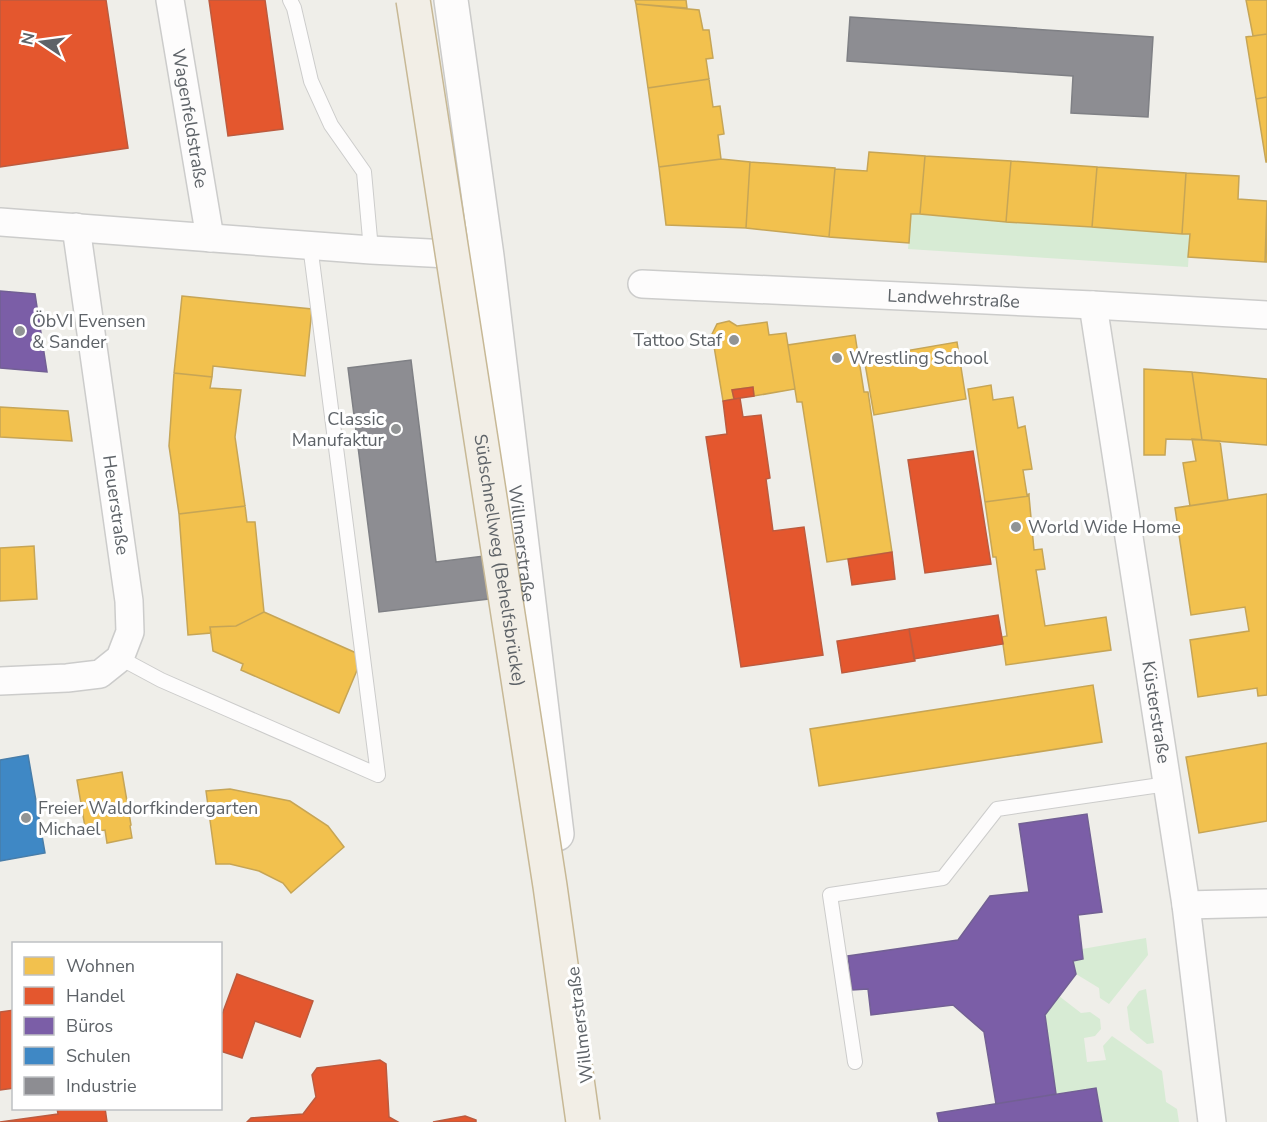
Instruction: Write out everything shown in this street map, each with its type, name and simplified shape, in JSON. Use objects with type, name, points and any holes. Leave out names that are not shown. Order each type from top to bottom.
[{"type":"highway","name":"Südschnellweg (Behelfsbrücke)","points":[[413,0],[550,886],[583,1122]]},
{"type":"highway","name":"Südschnellweg (Behelfsbrücke)","points":[[434,0],[569,882],[603,1122]]},
{"type":"main road","name":"Willmerstraße","points":[[451,0],[488,256],[592,1122]]},
{"type":"street","name":"Wagenfeldstraße","points":[[170,0],[210,238]]},
{"type":"street","points":[[0,222],[371,250],[488,256]]},
{"type":"street","name":"Heuerstraße","points":[[76,227],[129,601],[130,632],[120,658]]},
{"type":"street","name":"Landwehrstraße","points":[[642,284],[1267,315]]},
{"type":"street","name":"Küsterstraße","points":[[1093,305],[1186,906],[1212,1122]]},
{"type":"street","points":[[0,681],[100,674],[120,658]]},
{"type":"street","points":[[1186,906],[1267,903]]},
{"type":"lane","points":[[290,0],[294,8],[311,81],[331,124],[364,172],[371,250]]},
{"type":"lane","points":[[120,658],[160,680],[378,775],[310,245]]},
{"type":"lane","points":[[855,1062],[830,895],[943,878],[997,809],[1167,784]]},
{"type":"green space","points":[[911,214],[1190,234],[1188,267],[908,249]]},
{"type":"green space","points":[[1146,938],[1148,955],[1109,1004],[1100,998],[1099,988],[1076,974],[1073,961],[1083,959],[1082,949]]},
{"type":"green space","points":[[1146,989],[1154,1043],[1147,1044],[1130,1030],[1127,1007],[1139,991]]},
{"type":"green space","points":[[1059,996],[1081,1013],[1090,1012],[1100,1019],[1101,1029],[1095,1036],[1084,1038],[1087,1062],[1106,1060],[1103,1046],[1112,1036],[1162,1071],[1166,1102],[1177,1109],[1179,1122],[1102,1122],[1096,1088],[1056,1094],[1045,1015]]},
{"type":"building: Wohnen","points":[[635,0],[686,0],[687,8],[636,4]]},
{"type":"building: Wohnen","points":[[1246,0],[1267,0],[1267,34],[1253,36]]},
{"type":"building: Wohnen","points":[[636,4],[699,10],[703,30],[709,30],[713,58],[706,59],[709,79],[648,88]]},
{"type":"building: Wohnen","points":[[1267,34],[1267,97],[1256,99],[1246,37]]},
{"type":"building: Wohnen","points":[[709,79],[713,107],[720,106],[724,134],[718,135],[721,159],[659,167],[648,88]]},
{"type":"building: Wohnen","points":[[1267,97],[1267,162],[1266,162],[1256,99]]},
{"type":"building: Wohnen","points":[[869,152],[925,156],[920,214],[911,214],[909,243],[829,237],[835,169],[867,171]]},
{"type":"building: Wohnen","points":[[925,156],[1011,161],[1006,222],[920,214]]},
{"type":"building: Wohnen","points":[[721,159],[750,162],[746,228],[666,225],[659,167]]},
{"type":"building: Wohnen","points":[[1011,161],[1097,167],[1092,227],[1006,222]]},
{"type":"building: Wohnen","points":[[750,162],[835,168],[829,237],[746,228]]},
{"type":"building: Wohnen","points":[[1097,167],[1186,173],[1182,234],[1092,227]]},
{"type":"building: Wohnen","points":[[1186,173],[1239,176],[1238,199],[1267,201],[1265,262],[1188,257],[1190,234],[1182,234]]},
{"type":"building: Wohnen","points":[[1267,223],[1267,262],[1265,262]]},
{"type":"building: Wohnen","points":[[182,296],[312,309],[305,376],[213,366],[212,377],[174,373]]},
{"type":"building: Wohnen","points":[[729,321],[737,326],[767,322],[769,335],[786,333],[795,389],[754,396],[753,387],[732,390],[734,399],[723,401],[712,334],[717,324]]},
{"type":"building: Wohnen","points":[[855,335],[864,392],[868,392],[892,552],[827,562],[802,402],[797,402],[788,345]]},
{"type":"building: Wohnen","points":[[957,342],[966,399],[874,415],[864,358]]},
{"type":"building: Wohnen","points":[[1144,369],[1192,372],[1202,440],[1166,439],[1165,455],[1144,455]]},
{"type":"building: Wohnen","points":[[1192,372],[1267,379],[1267,445],[1202,440]]},
{"type":"building: Wohnen","points":[[174,373],[212,377],[210,388],[241,390],[235,437],[245,506],[179,514],[169,446]]},
{"type":"building: Wohnen","points":[[991,385],[993,400],[1013,397],[1018,428],[1025,426],[1032,469],[1023,470],[1029,496],[985,502],[968,389]]},
{"type":"building: Wohnen","points":[[0,407],[68,411],[72,441],[0,437]]},
{"type":"building: Wohnen","points":[[1192,439],[1220,441],[1228,500],[1190,506],[1183,463],[1196,461]]},
{"type":"building: Wohnen","points":[[1267,494],[1267,695],[1258,696],[1257,688],[1198,697],[1190,640],[1249,631],[1245,607],[1191,615],[1175,508]]},
{"type":"building: Wohnen","points":[[1029,496],[1034,550],[1042,549],[1045,569],[1036,570],[1045,626],[1106,617],[1111,650],[1006,665],[1002,637],[1007,636],[996,557],[993,557],[985,502]]},
{"type":"building: Wohnen","points":[[245,506],[247,522],[255,522],[264,612],[236,626],[210,627],[211,633],[188,635],[179,514]]},
{"type":"building: Wohnen","points":[[34,546],[37,599],[0,601],[0,548]]},
{"type":"building: Wohnen","points":[[264,612],[363,656],[339,713],[241,670],[243,664],[213,651],[210,627],[236,626]]},
{"type":"building: Wohnen","points":[[1093,685],[1102,742],[819,786],[810,729]]},
{"type":"building: Wohnen","points":[[1267,743],[1267,821],[1199,833],[1186,757]]},
{"type":"building: Wohnen","points":[[122,772],[132,838],[107,843],[105,830],[86,833],[77,780]]},
{"type":"building: Wohnen","points":[[230,789],[290,801],[328,826],[344,847],[291,893],[283,883],[259,871],[230,864],[216,864],[206,791]]},
{"type":"building: Handel","points":[[0,0],[106,0],[128,148],[0,167]]},
{"type":"building: Handel","points":[[209,0],[265,0],[283,129],[228,136]]},
{"type":"building: Handel","points":[[753,387],[754,396],[734,399],[732,390]]},
{"type":"building: Handel","points":[[740,398],[743,417],[761,415],[770,478],[766,479],[773,531],[804,527],[823,655],[741,667],[706,437],[727,434],[723,401]]},
{"type":"building: Handel","points":[[973,451],[991,564],[925,573],[908,460]]},
{"type":"building: Handel","points":[[892,552],[895,579],[852,585],[848,559]]},
{"type":"building: Handel","points":[[998,615],[1003,644],[914,659],[909,629]]},
{"type":"building: Handel","points":[[909,629],[915,661],[842,673],[837,641]]},
{"type":"building: Handel","points":[[237,974],[313,1001],[300,1037],[255,1021],[242,1058],[222,1052],[222,1015]]},
{"type":"building: Handel","points":[[12,1010],[12,1088],[0,1090],[0,1012]]},
{"type":"building: Handel","points":[[380,1060],[386,1064],[389,1117],[398,1122],[247,1122],[251,1118],[303,1114],[316,1097],[312,1075],[317,1068]]},
{"type":"building: Handel","points":[[57,1110],[105,1110],[107,1122],[0,1122],[58,1114]]},
{"type":"building: Handel","points":[[465,1116],[476,1122],[433,1122]]},
{"type":"building: Büros","name":"ÖbVI Evensen & Sander","points":[[0,291],[35,294],[47,372],[0,368]]},
{"type":"building: Büros","points":[[1087,814],[1102,912],[1078,915],[1083,959],[1073,961],[1076,974],[1045,1015],[1056,1094],[996,1104],[984,1032],[953,1005],[871,1015],[868,989],[852,990],[848,956],[958,940],[990,896],[1029,892],[1019,824]]},
{"type":"building: Büros","points":[[1096,1088],[1102,1122],[939,1122],[937,1113]]},
{"type":"building: Schulen","points":[[28,755],[45,853],[0,861],[0,760]]},
{"type":"building: Industrie","points":[[850,17],[1153,37],[1148,117],[1071,113],[1073,76],[847,61]]},
{"type":"building: Industrie","points":[[411,360],[436,562],[492,555],[497,598],[379,612],[348,368]]},
{"type":"place","name":"ÖbVI Evensen & Sander","points":[[20,331]]},
{"type":"place","name":"Tattoo Staf","points":[[734,340]]},
{"type":"place","name":"Wrestling School","points":[[837,358]]},
{"type":"place","name":"Classic Manufaktur","points":[[396,429]]},
{"type":"place","name":"World Wide Home","points":[[1016,527]]},
{"type":"place","name":"Freier Waldorfkindergarten Michael","points":[[26,818]]}]
